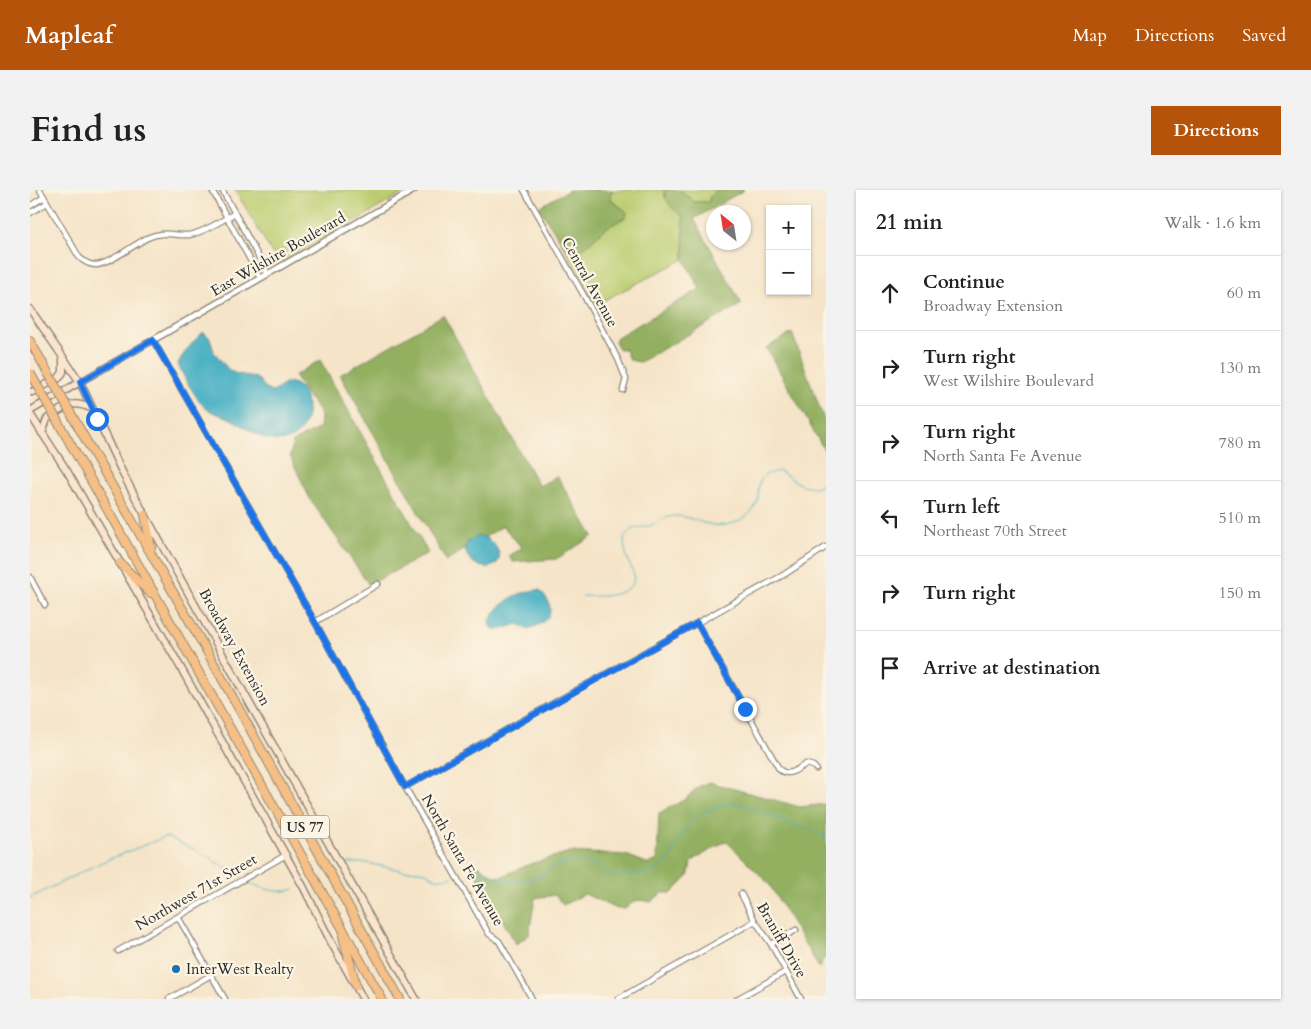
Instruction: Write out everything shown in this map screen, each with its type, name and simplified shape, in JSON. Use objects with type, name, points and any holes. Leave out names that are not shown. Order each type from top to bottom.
[{"type":"highway","name":"Broadway Extension","points":[[30,341],[400,999]]},
{"type":"highway","name":"US 77","points":[[30,373],[382,999]]},
{"type":"highway","points":[[145,515],[153,557]]},
{"type":"highway","points":[[120,562],[156,599]]},
{"type":"highway","points":[[340,925],[356,986]]},
{"type":"main road","name":"Broadway Extension","points":[[30,309],[80,382],[123,474],[145,515],[416,999]]},
{"type":"main road","points":[[30,392],[59,378],[63,372],[63,358]]},
{"type":"main road","points":[[80,382],[30,413],[67,471],[120,562],[286,855],[363,999]]},
{"type":"main road","points":[[42,433],[46,419],[71,404],[81,404],[92,408]]},
{"type":"street","points":[[40,190],[79,257],[83,261],[97,266],[157,234],[190,234],[200,232],[235,213]]},
{"type":"street","points":[[212,190],[260,278]]},
{"type":"street","points":[[222,190],[268,274]]},
{"type":"street","name":"East Wilshire Boulevard","points":[[80,382],[414,190]]},
{"type":"street","name":"Central Avenue","points":[[524,190],[616,354],[626,377],[624,390]]},
{"type":"street","points":[[30,206],[44,197]]},
{"type":"street","points":[[30,213],[47,203]]},
{"type":"street","name":"North Santa Fe Avenue","points":[[153,340],[315,622],[405,787],[489,934],[499,941],[532,999]]},
{"type":"street","points":[[405,787],[786,574],[826,547]]},
{"type":"street","points":[[30,577],[45,604]]},
{"type":"street","points":[[315,622],[378,584]]},
{"type":"street","points":[[697,623],[779,769],[786,773],[806,764],[816,769]]},
{"type":"street","name":"Northwest 71st Street","points":[[118,951],[286,855]]},
{"type":"street","name":"Braniff Drive","points":[[741,894],[800,999]]},
{"type":"street","points":[[178,917],[225,999]]},
{"type":"street","points":[[618,999],[755,921]]},
{"type":"street","points":[[770,944],[796,930]]},
{"type":"street","points":[[736,999],[785,972]]},
{"type":"street","points":[[169,999],[211,975]]},
{"type":"green space","points":[[235,190],[409,190],[279,265]]},
{"type":"green space","points":[[569,190],[613,190],[610,194],[612,201],[627,212],[626,217],[604,229],[586,246],[575,253],[562,244],[539,207]]},
{"type":"green space","points":[[613,190],[664,190],[665,198],[683,216],[684,259],[595,305],[562,244],[575,253],[586,246],[604,229],[626,217],[627,212],[612,201],[610,194]]},
{"type":"green space","points":[[664,190],[682,190],[685,196],[687,195],[694,202],[709,202],[710,196],[717,190],[744,190],[718,205],[706,205],[706,212],[694,219],[706,240],[706,250],[712,250],[742,304],[640,362],[629,360],[625,349],[619,349],[615,341],[617,337],[700,289],[684,259],[683,216],[670,205]]},
{"type":"green space","points":[[682,190],[717,190],[710,196],[709,202],[694,202],[687,195],[685,196]]},
{"type":"green space","points":[[443,315],[539,486],[557,476],[593,536],[556,559],[513,562],[509,556],[522,548],[503,526],[446,561],[340,375]]},
{"type":"green space","points":[[792,333],[826,425],[826,453],[766,348]]},
{"type":"green space","points":[[320,360],[428,553],[369,585],[310,499],[290,456],[293,442],[320,428],[321,415],[294,376]]},
{"type":"green space","points":[[709,782],[800,807],[826,804],[826,955],[819,968],[769,884],[726,841],[692,861],[688,877],[672,893],[662,893],[651,902],[637,901],[625,909],[614,908],[585,894],[563,905],[555,895],[535,898],[529,935],[516,944],[472,867],[478,865],[498,878],[530,864],[570,852],[626,855],[649,864],[657,860],[659,813],[684,800],[698,787]]},
{"type":"water","points":[[202,333],[205,333],[210,338],[214,352],[228,369],[234,373],[256,378],[267,390],[272,392],[289,383],[300,387],[305,395],[307,416],[303,427],[296,435],[286,440],[266,439],[228,418],[210,411],[200,402],[178,364],[185,352]]},
{"type":"water","points":[[480,536],[489,540],[498,552],[499,559],[497,563],[489,567],[482,567],[476,564],[467,555],[465,549],[471,539]]},
{"type":"water","points":[[540,590],[546,597],[550,609],[549,614],[542,623],[527,629],[518,624],[498,630],[491,627],[489,623],[497,609],[503,604],[524,592]]},
{"type":"waterway","points":[[583,596],[606,596],[622,592],[633,583],[633,571],[624,546],[624,538],[633,529],[651,525],[672,516],[712,525],[725,525],[736,522],[754,508],[758,497],[758,487],[762,478],[773,472],[780,471],[801,485],[815,487],[826,483]]},
{"type":"waterway","points":[[469,875],[486,874],[499,876],[506,880],[518,881],[542,875],[553,867],[564,863],[576,862],[596,864],[608,875],[614,876],[655,871],[665,864],[681,836],[693,820],[702,813],[724,804],[737,803],[767,816],[776,817],[787,823],[814,830],[826,839]]},
{"type":"waterway","points":[[30,898],[102,862],[165,837],[203,854],[241,877]]},
{"type":"waterway","points":[[348,863],[367,863],[405,871],[426,872],[436,879],[452,877]]},
{"type":"waterway","points":[[245,881],[276,891],[294,889]]},
{"type":"place","name":"InterWest Realty","points":[[176,969]]},
{"type":"route","points":[[97,419],[80,382],[153,340],[315,622],[405,787],[697,623],[745,709]]}]
